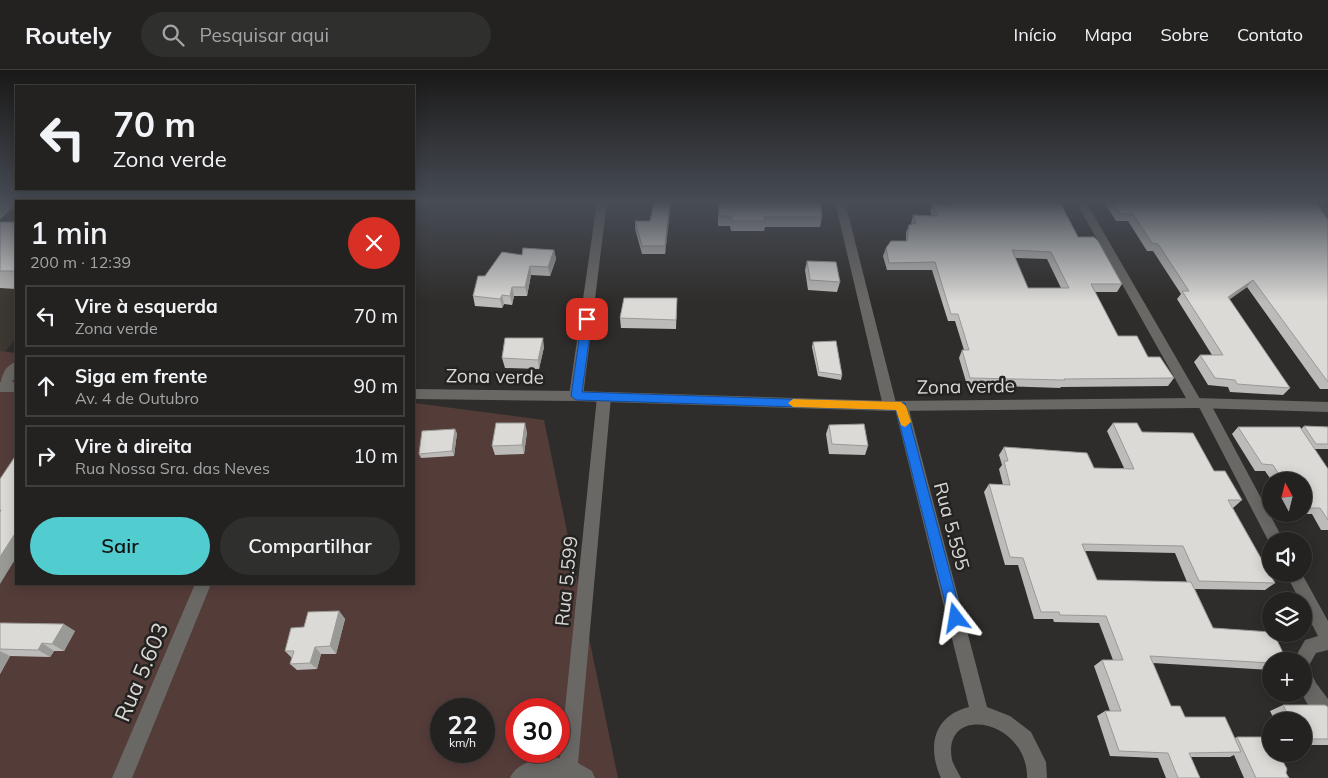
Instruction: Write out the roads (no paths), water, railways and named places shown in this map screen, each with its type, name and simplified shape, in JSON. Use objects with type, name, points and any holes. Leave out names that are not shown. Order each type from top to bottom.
[{"type":"street","points":[[576,396],[598,235]]},
{"type":"street","name":"Rua 5.595","points":[[849,235],[980,714]]},
{"type":"street","points":[[1101,235],[1200,403],[1271,532]]},
{"type":"street","points":[[1,387],[15,368]]},
{"type":"street","points":[[1,387],[15,387]]},
{"type":"street","name":"Zona verde","points":[[415,394],[576,396],[896,406],[1200,403],[1328,406]]},
{"type":"street","name":"Rua 5.599","points":[[568,768],[604,397]]},
{"type":"street","points":[[1298,582],[1328,640],[1311,646],[1307,652]]},
{"type":"street","name":"Rua 5.603","points":[[122,778],[203,585]]},
{"type":"street","points":[[1312,692],[1321,705],[1328,710]]},
{"type":"street","points":[[951,778],[943,761],[944,736],[958,719],[980,714],[1004,722],[1024,739],[1036,762],[1037,778]]},
{"type":"street","points":[[520,778],[523,774],[544,768],[568,768],[585,778]]}]
